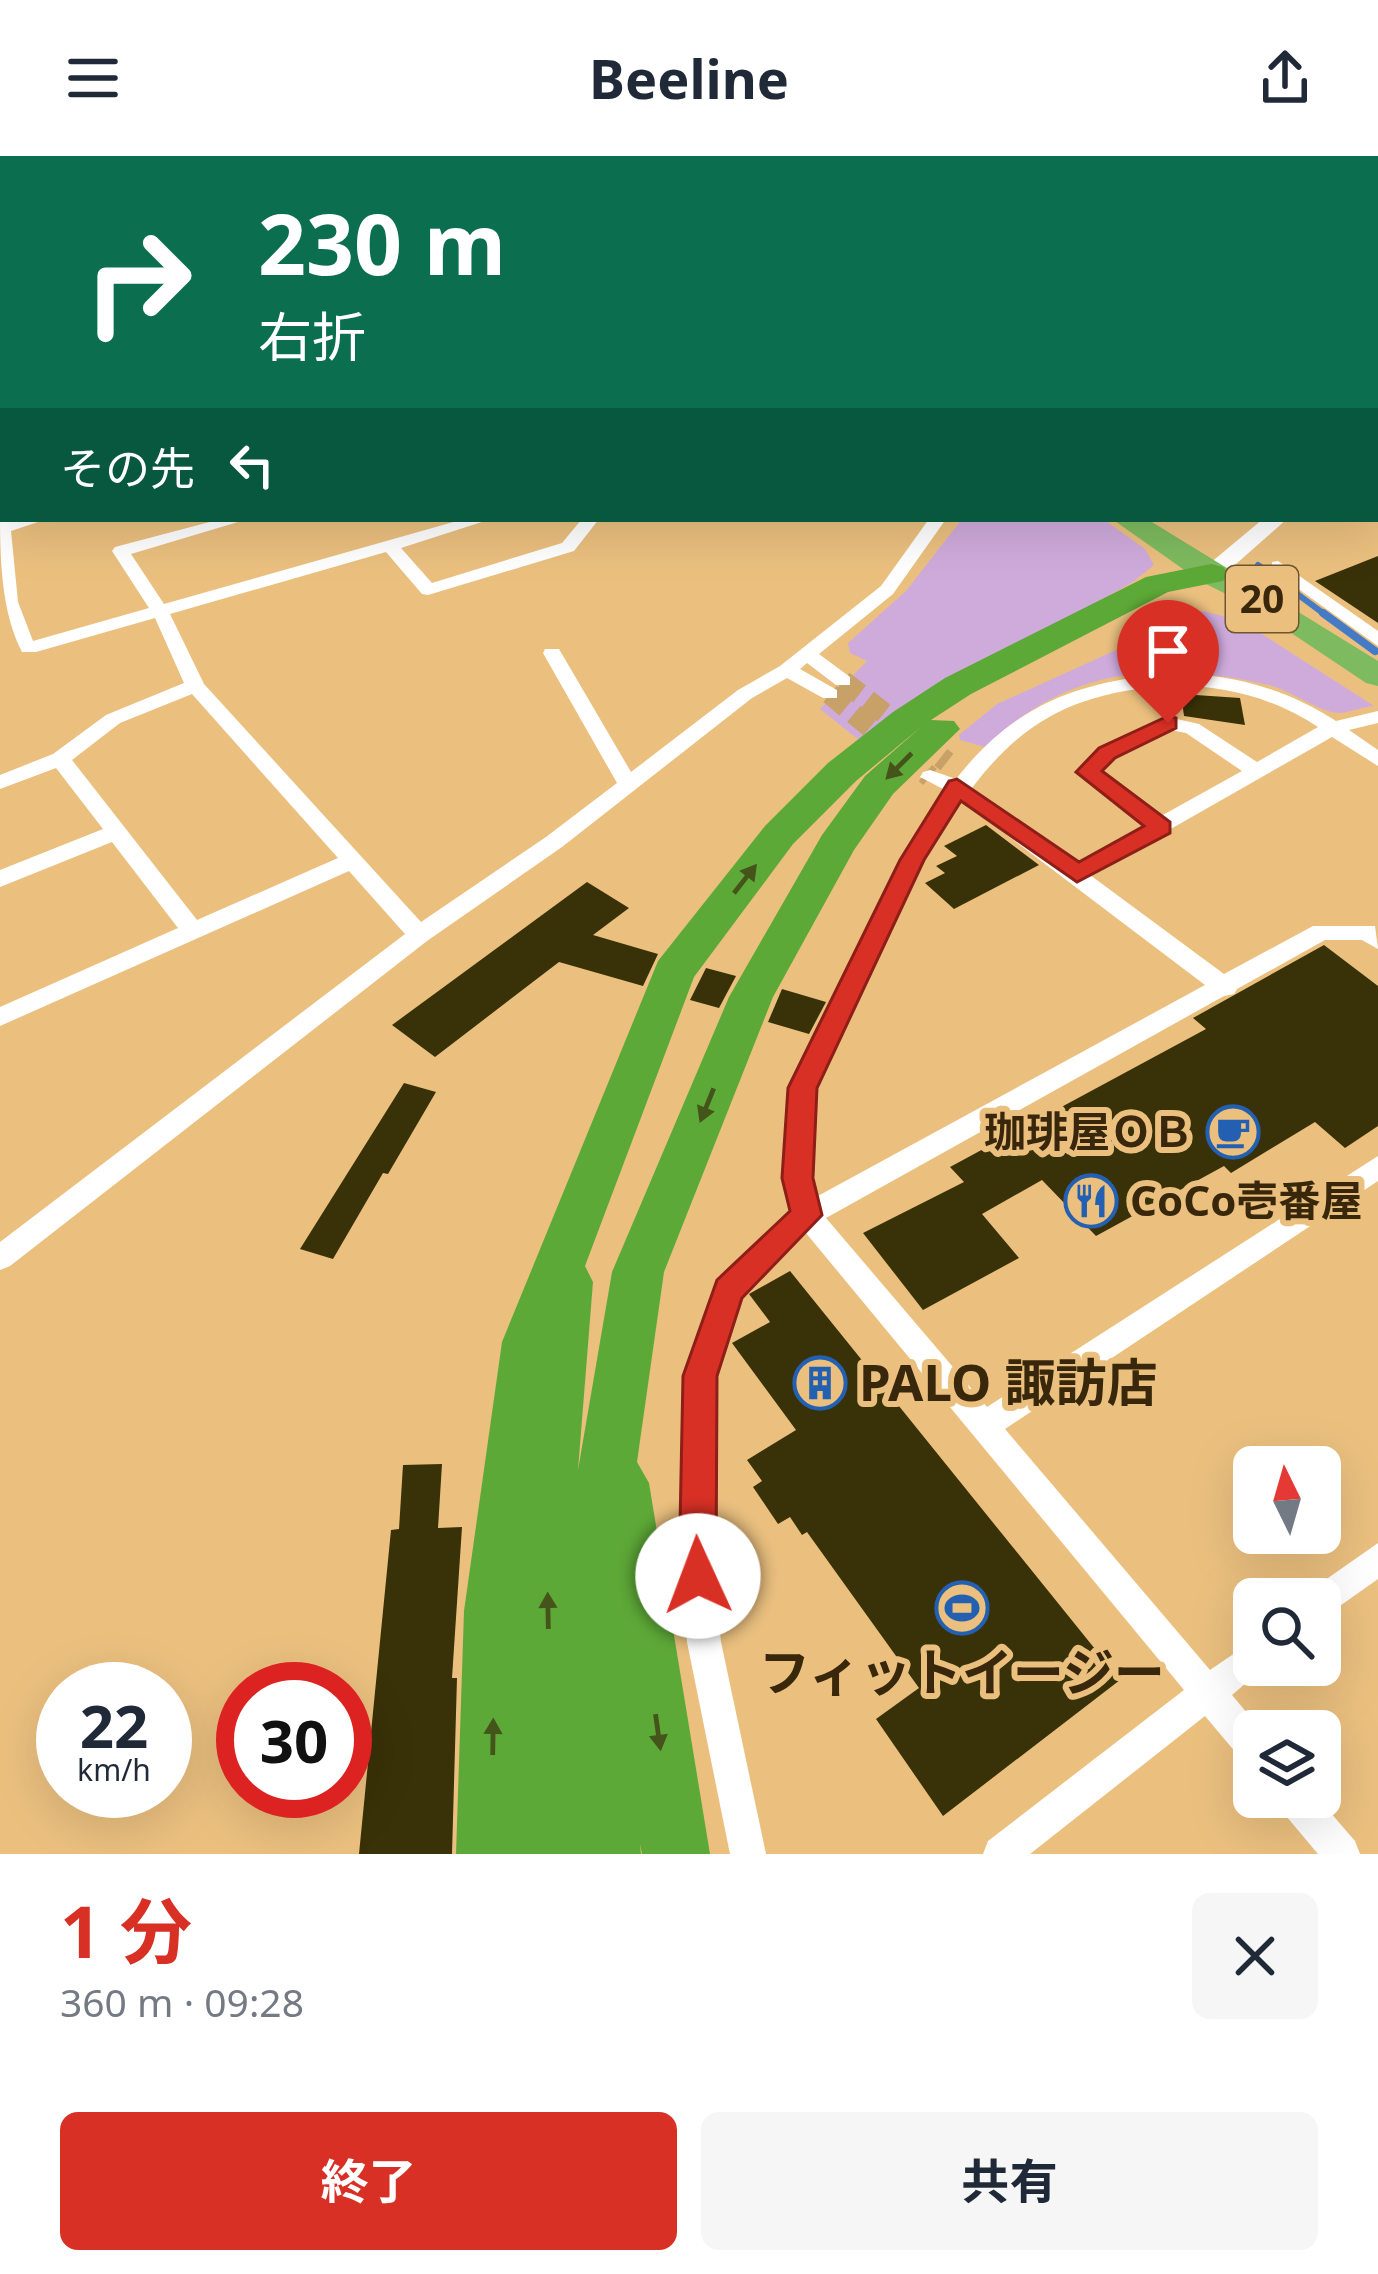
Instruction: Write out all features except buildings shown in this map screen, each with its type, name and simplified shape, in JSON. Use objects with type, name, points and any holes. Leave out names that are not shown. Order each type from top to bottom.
[{"type":"highway","name":"20","points":[[1135,524],[1211,574],[1265,601],[1378,676]]},
{"type":"highway","name":"20","points":[[1211,574],[1250,614],[1378,699]]},
{"type":"highway","points":[[490,1854],[495,1611],[529,1342],[674,972],[779,835],[842,772],[906,720],[958,686],[1158,584],[1211,574]]},
{"type":"highway","points":[[607,1854],[589,1589],[614,1451],[621,1359],[638,1272],[752,997],[836,844],[879,785],[944,727],[1015,682],[1184,600],[1211,574]]},
{"type":"highway","points":[[556,1854],[546,1508],[570,1239]]},
{"type":"highway","points":[[614,1451],[640,1594],[676,1854]]},
{"type":"street","points":[[2,522],[4,569],[20,639],[29,647],[472,522]]},
{"type":"street","points":[[224,522],[122,551],[159,610],[195,686],[419,935]]},
{"type":"street","points":[[389,545],[428,590],[568,547],[589,522]]},
{"type":"street","points":[[0,1258],[419,935],[628,785],[745,694],[787,670],[887,590],[936,522]]},
{"type":"street","points":[[1211,574],[1272,522]]},
{"type":"street","points":[[1278,566],[1378,640]]},
{"type":"street","points":[[553,653],[628,785]]},
{"type":"street","points":[[787,670],[837,687],[807,654]]},
{"type":"street","points":[[1233,1723],[807,1215],[797,1178],[803,1088],[912,860],[964,780],[1019,725],[1051,703],[1085,688],[1133,679],[1193,679],[1245,687],[1280,698],[1378,760]]},
{"type":"street","points":[[0,782],[60,759],[113,719],[195,686]]},
{"type":"street","points":[[1077,873],[1332,728],[1378,717]]},
{"type":"street","points":[[1161,827],[1087,772],[1107,753],[1168,723],[1192,728],[1258,772]]},
{"type":"street","points":[[60,759],[194,933]]},
{"type":"street","points":[[938,770],[964,780],[1226,988]]},
{"type":"street","points":[[0,879],[116,832]]},
{"type":"street","points":[[0,1017],[351,861]]},
{"type":"street","points":[[748,1854],[704,1642],[695,1544],[700,1376],[728,1290],[807,1215],[1321,932],[1366,932],[1378,941]]},
{"type":"street","points":[[982,1427],[1378,1167]]},
{"type":"street","points":[[1341,1587],[1378,1558]]},
{"type":"street","points":[[1001,1854],[1233,1673]]},
{"type":"street","points":[[1312,1818],[1342,1854]]},
{"type":"shaded area","points":[[960,522],[1107,522],[1145,549],[1154,565],[1133,582],[939,691],[864,744],[820,709],[867,661],[850,653],[848,643],[906,591]]},
{"type":"shaded area","points":[[1202,611],[1240,620],[1374,706],[1331,712],[1269,685],[1153,672],[1083,685],[1017,720],[985,747],[960,740],[959,735],[997,704]]},
{"type":"waterway","points":[[1258,565],[1327,616]]},
{"type":"waterway","points":[[1323,613],[1375,651]]},
{"type":"tunnel","points":[[843,681],[947,762]]},
{"type":"tunnel","points":[[830,694],[930,777]]},
{"type":"place","name":"珈琲屋ＯＢ","points":[[1233,1132]]},
{"type":"place","name":"CoCo壱番屋","points":[[1091,1201]]},
{"type":"place","name":"PALO 諏訪店","points":[[820,1383]]},
{"type":"place","name":"フィットイージー","points":[[962,1608]]},
{"type":"route","points":[[698,1576],[700,1376],[728,1290],[807,1215],[797,1178],[803,1088],[912,860],[957,787],[1077,873],[1161,827],[1087,772],[1107,753],[1168,723]]}]
